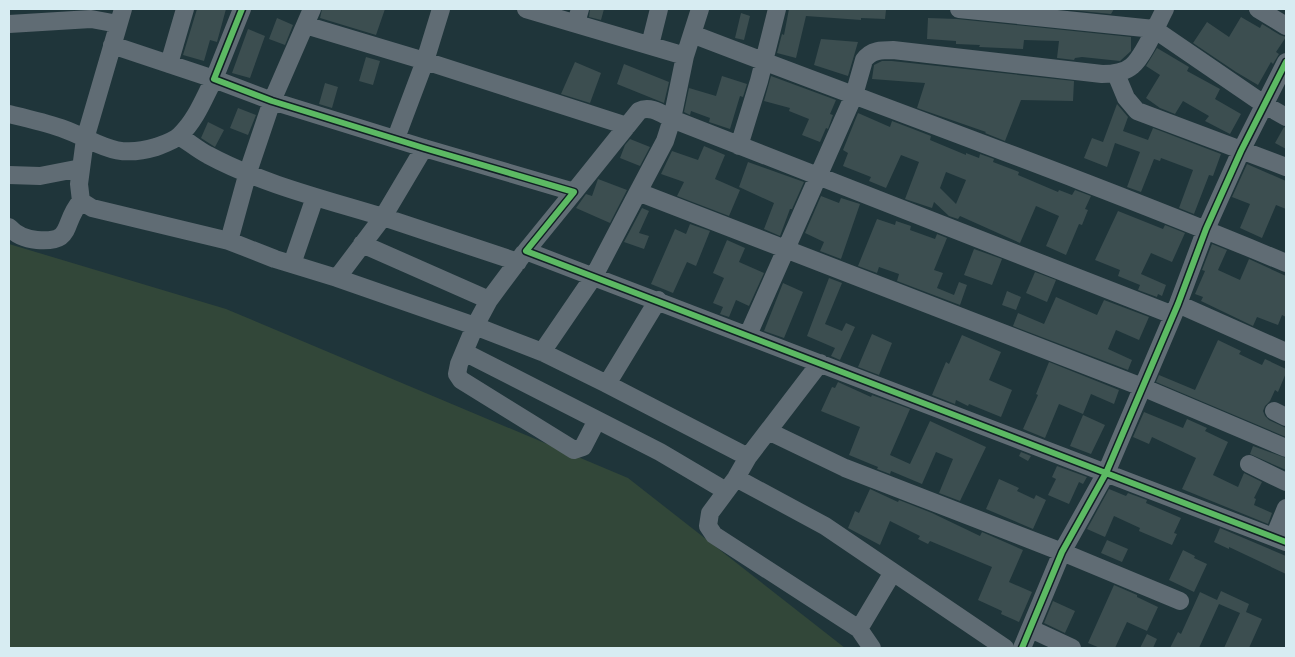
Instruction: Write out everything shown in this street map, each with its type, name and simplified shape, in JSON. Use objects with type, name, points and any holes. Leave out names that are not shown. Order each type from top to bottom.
[{"type":"street","points":[[169,64],[185,9]]},
{"type":"street","points":[[9,114],[61,128],[110,149],[129,152],[165,144],[179,136],[194,119],[214,79],[242,9]]},
{"type":"street","points":[[396,138],[425,61],[441,9]]},
{"type":"street","points":[[526,9],[578,16],[650,45],[685,56]]},
{"type":"street","points":[[650,45],[659,9]]},
{"type":"street","points":[[542,352],[594,276],[650,166],[666,141],[685,56],[700,9]]},
{"type":"street","points":[[739,146],[764,62],[777,9]]},
{"type":"street","points":[[960,9],[1154,29],[1265,105],[1286,117]]},
{"type":"street","points":[[748,335],[854,95],[864,60],[868,55],[882,50],[893,50],[1116,74],[1133,66],[1142,54],[1165,9]]},
{"type":"street","points":[[1258,9],[1286,26]]},
{"type":"street","points":[[9,24],[120,16],[85,139],[79,184],[81,201],[72,212],[66,231],[58,239],[52,241],[21,236],[9,227]]},
{"type":"street","points":[[229,241],[248,172],[272,101],[308,17],[425,61],[627,126]]},
{"type":"street","points":[[692,34],[1206,229],[1286,263]]},
{"type":"street","points":[[112,45],[214,79],[272,101],[574,192]]},
{"type":"street","points":[[1022,648],[1062,552],[1106,472],[1175,309],[1206,229],[1241,151],[1286,62]]},
{"type":"street","points":[[1116,74],[1126,98],[1137,111],[1286,167]]},
{"type":"street","points":[[597,420],[583,447],[574,450],[458,377],[457,370],[475,326],[489,300],[638,111],[646,108],[739,146],[1286,352]]},
{"type":"street","points":[[179,136],[206,154],[238,169],[315,197],[594,276],[1280,540],[1286,508]]},
{"type":"street","points":[[337,278],[383,216],[424,148]]},
{"type":"street","points":[[9,177],[40,176],[81,168]]},
{"type":"street","points":[[638,192],[1142,387],[1286,448]]},
{"type":"street","points":[[292,264],[315,197]]},
{"type":"street","points":[[81,201],[92,208],[229,241],[475,326],[542,352],[748,457]]},
{"type":"street","points":[[362,244],[489,300]]},
{"type":"street","points":[[607,384],[658,300]]},
{"type":"street","points":[[464,352],[660,452],[825,526],[1005,648]]},
{"type":"street","points":[[820,363],[748,457],[710,513],[708,526],[714,535],[859,629],[872,648]]},
{"type":"street","points":[[768,431],[845,468],[1062,552],[1180,601]]},
{"type":"street","points":[[1249,464],[1286,482]]},
{"type":"street","points":[[859,629],[892,572]]},
{"type":"street","points":[[1031,629],[1072,648]]},
{"type":"green space","points":[[9,244],[226,309],[628,478],[845,648],[9,648]]},
{"type":"building","points":[[197,9],[226,9],[217,42],[210,40],[204,61],[183,55]]},
{"type":"building","points":[[322,9],[385,9],[376,35],[320,18]]},
{"type":"building","points":[[590,9],[604,9],[601,20],[589,17]]},
{"type":"building","points":[[789,9],[886,10],[885,19],[861,18],[861,20],[806,16],[796,58],[777,53],[782,34],[784,35]]},
{"type":"building","points":[[1061,9],[1114,9],[1111,14]]},
{"type":"building","points":[[741,13],[750,16],[744,40],[735,38]]},
{"type":"building","points":[[1241,17],[1260,28],[1262,24],[1286,37],[1276,52],[1279,54],[1273,64],[1271,62],[1258,85],[1193,43],[1207,22],[1229,37]]},
{"type":"building","points":[[277,18],[293,25],[285,45],[269,39]]},
{"type":"building","points":[[928,18],[957,19],[1131,37],[1131,51],[1120,61],[1082,57],[1075,58],[1074,60],[1057,58],[1059,41],[1024,40],[1023,49],[956,44],[956,41],[927,39]]},
{"type":"building","points":[[248,29],[265,36],[250,78],[232,73]]},
{"type":"building","points":[[821,39],[858,42],[848,76],[814,65]]},
{"type":"building","points":[[1157,48],[1189,67],[1187,71],[1220,89],[1215,99],[1241,114],[1230,134],[1205,121],[1209,116],[1183,101],[1175,114],[1160,108],[1146,98],[1160,75],[1146,66]]},
{"type":"building","points":[[366,57],[380,61],[373,85],[359,81]]},
{"type":"building","points":[[882,61],[1074,81],[1073,101],[1021,100],[1005,141],[986,132],[917,108],[925,83],[872,79],[874,65]]},
{"type":"building","points":[[575,62],[601,73],[590,103],[561,94]]},
{"type":"building","points":[[624,64],[669,82],[664,103],[617,84]]},
{"type":"building","points":[[722,76],[747,84],[743,97],[740,96],[730,129],[709,122],[710,118],[691,111],[690,115],[684,112],[689,88],[716,96]]},
{"type":"building","points":[[771,76],[836,100],[830,114],[833,115],[828,129],[826,128],[820,142],[802,135],[809,119],[789,111],[790,108],[764,101]]},
{"type":"building","points":[[325,83],[338,87],[332,108],[319,104]]},
{"type":"building","points":[[1117,104],[1128,117],[1123,131],[1148,140],[1153,128],[1221,154],[1213,176],[1209,175],[1194,214],[1179,208],[1193,170],[1161,158],[1160,161],[1154,159],[1141,192],[1127,187],[1140,152],[1115,143],[1107,167],[1084,158],[1092,138],[1103,142]]},
{"type":"building","points":[[238,108],[256,115],[248,135],[230,128]]},
{"type":"building","points":[[858,113],[890,127],[892,121],[931,136],[930,140],[966,155],[966,153],[979,158],[980,154],[994,159],[993,162],[1019,172],[1018,175],[1058,192],[1059,190],[1072,195],[1075,190],[1091,196],[1085,209],[1088,210],[1082,225],[1079,224],[1066,255],[1046,246],[1059,216],[1036,206],[1020,243],[960,216],[958,219],[949,216],[934,202],[932,208],[905,199],[919,162],[901,155],[886,188],[869,181],[871,177],[843,166],[848,153],[843,150]],"holes":[[[946,172],[966,180],[956,204],[940,188]]]},
{"type":"building","points":[[208,122],[224,130],[215,147],[201,138]]},
{"type":"building","points":[[1284,127],[1286,128],[1286,149],[1275,143]]},
{"type":"building","points":[[630,139],[650,147],[640,166],[620,158],[625,145]]},
{"type":"building","points":[[704,146],[725,155],[715,179],[740,190],[729,216],[677,196],[684,182],[661,174],[672,151],[698,160]]},
{"type":"building","points":[[748,162],[804,182],[792,209],[790,209],[780,236],[764,229],[774,203],[739,187]]},
{"type":"building","points":[[1247,164],[1286,181],[1286,209],[1276,205],[1262,238],[1240,228],[1250,204],[1232,197]]},
{"type":"building","points":[[598,179],[627,190],[610,223],[576,208],[586,194],[592,196]]},
{"type":"building","points":[[821,196],[839,203],[841,198],[860,204],[841,259],[820,251],[824,242],[805,233]]},
{"type":"building","points":[[642,208],[649,211],[639,233],[649,236],[644,249],[624,242]]},
{"type":"building","points":[[1118,211],[1163,229],[1165,225],[1185,233],[1172,262],[1151,253],[1141,274],[1166,285],[1162,296],[1158,294],[1157,297],[1138,290],[1140,285],[1118,276],[1120,270],[1095,260]]},
{"type":"building","points":[[877,219],[895,225],[896,221],[911,226],[910,230],[935,239],[937,234],[947,238],[934,270],[943,273],[937,288],[954,295],[959,282],[967,285],[960,305],[897,281],[899,274],[879,267],[877,273],[858,266]]},
{"type":"building","points":[[690,224],[710,231],[696,266],[687,262],[673,293],[651,284],[675,229],[686,234]]},
{"type":"building","points":[[727,240],[745,248],[739,262],[764,273],[749,306],[736,300],[729,317],[720,314],[723,307],[713,303],[724,278],[713,273]]},
{"type":"building","points":[[1212,244],[1227,250],[1218,270],[1240,280],[1249,259],[1286,276],[1286,317],[1282,315],[1278,325],[1257,317],[1253,326],[1201,301],[1203,297],[1195,294],[1205,271],[1202,270]]},
{"type":"building","points":[[974,249],[1002,259],[992,285],[964,275]]},
{"type":"building","points":[[1035,272],[1056,280],[1047,302],[1026,293]]},
{"type":"building","points":[[829,278],[842,283],[825,324],[842,331],[846,323],[855,327],[840,360],[831,356],[835,348],[807,336]]},
{"type":"building","points":[[783,283],[803,292],[784,338],[764,331]]},
{"type":"building","points":[[1007,291],[1021,297],[1016,310],[1002,305]]},
{"type":"building","points":[[1056,297],[1097,315],[1104,300],[1149,317],[1139,340],[1116,330],[1108,349],[1132,360],[1128,370],[1013,326],[1018,313],[1044,324]]},
{"type":"building","points":[[872,334],[892,343],[879,375],[858,367]]},
{"type":"building","points":[[962,335],[1001,352],[989,380],[1012,390],[1001,417],[969,404],[968,406],[956,400],[955,404],[932,395],[946,362],[949,364]]},
{"type":"building","points":[[1218,340],[1241,351],[1239,354],[1262,365],[1265,359],[1286,369],[1278,392],[1275,390],[1263,411],[1269,420],[1286,428],[1286,437],[1156,382],[1159,375],[1195,390]]},
{"type":"building","points":[[1049,362],[1119,390],[1114,404],[1091,394],[1083,414],[1059,404],[1045,438],[1023,429],[1038,395],[1036,394]]},
{"type":"building","points":[[838,382],[871,397],[872,395],[910,409],[890,455],[910,464],[930,421],[986,447],[960,501],[939,493],[953,459],[936,452],[922,484],[891,471],[890,474],[877,469],[878,467],[849,455],[860,427],[821,411],[832,387],[835,388]]},
{"type":"building","points":[[1144,412],[1183,428],[1187,419],[1207,428],[1205,431],[1228,442],[1213,475],[1238,487],[1244,473],[1262,482],[1254,498],[1256,499],[1254,505],[1272,513],[1268,524],[1182,489],[1196,458],[1152,437],[1149,444],[1133,437]]},
{"type":"building","points":[[1083,415],[1105,425],[1091,454],[1070,446]]},
{"type":"building","points":[[1253,446],[1286,458],[1286,470],[1250,454]]},
{"type":"building","points":[[1021,452],[1031,456],[1028,461],[1019,456]]},
{"type":"building","points":[[1057,466],[1087,477],[1083,484],[1079,482],[1069,504],[1048,495],[1056,479],[1052,477]]},
{"type":"building","points":[[999,479],[1019,488],[1017,491],[1034,499],[1036,495],[1046,500],[1033,529],[986,509]]},
{"type":"building","points":[[870,489],[898,502],[899,500],[932,513],[980,536],[982,532],[1023,550],[1009,582],[1032,592],[1019,622],[1001,614],[1002,611],[978,600],[992,567],[930,541],[928,544],[918,539],[920,536],[890,521],[880,545],[848,528],[855,511],[859,513]]},
{"type":"building","points":[[1109,489],[1126,496],[1128,493],[1147,500],[1146,503],[1181,518],[1174,533],[1177,534],[1172,545],[1139,531],[1140,528],[1114,516],[1105,537],[1087,529]]},
{"type":"building","points":[[1220,528],[1286,556],[1286,574],[1229,547],[1229,549],[1214,542]]},
{"type":"building","points":[[1107,540],[1128,549],[1122,562],[1101,553]]},
{"type":"building","points":[[1183,550],[1207,564],[1194,592],[1169,580]]},
{"type":"building","points":[[1114,585],[1158,607],[1147,631],[1127,622],[1115,648],[1100,648],[1088,643]]},
{"type":"building","points":[[1221,591],[1249,604],[1246,612],[1262,619],[1249,648],[1224,648],[1240,613],[1219,604],[1199,648],[1170,648],[1178,632],[1181,634],[1200,592],[1217,600]]},
{"type":"building","points":[[1053,601],[1075,611],[1065,633],[1044,623]]},
{"type":"building","points":[[1147,634],[1157,639],[1153,648],[1140,648]]},
{"type":"cycle path","points":[[242,9],[214,79],[272,101],[574,192],[526,251],[1286,542]]},
{"type":"cycle path","points":[[1022,648],[1062,552],[1106,473],[1178,304],[1206,229],[1241,151],[1286,62]]}]
